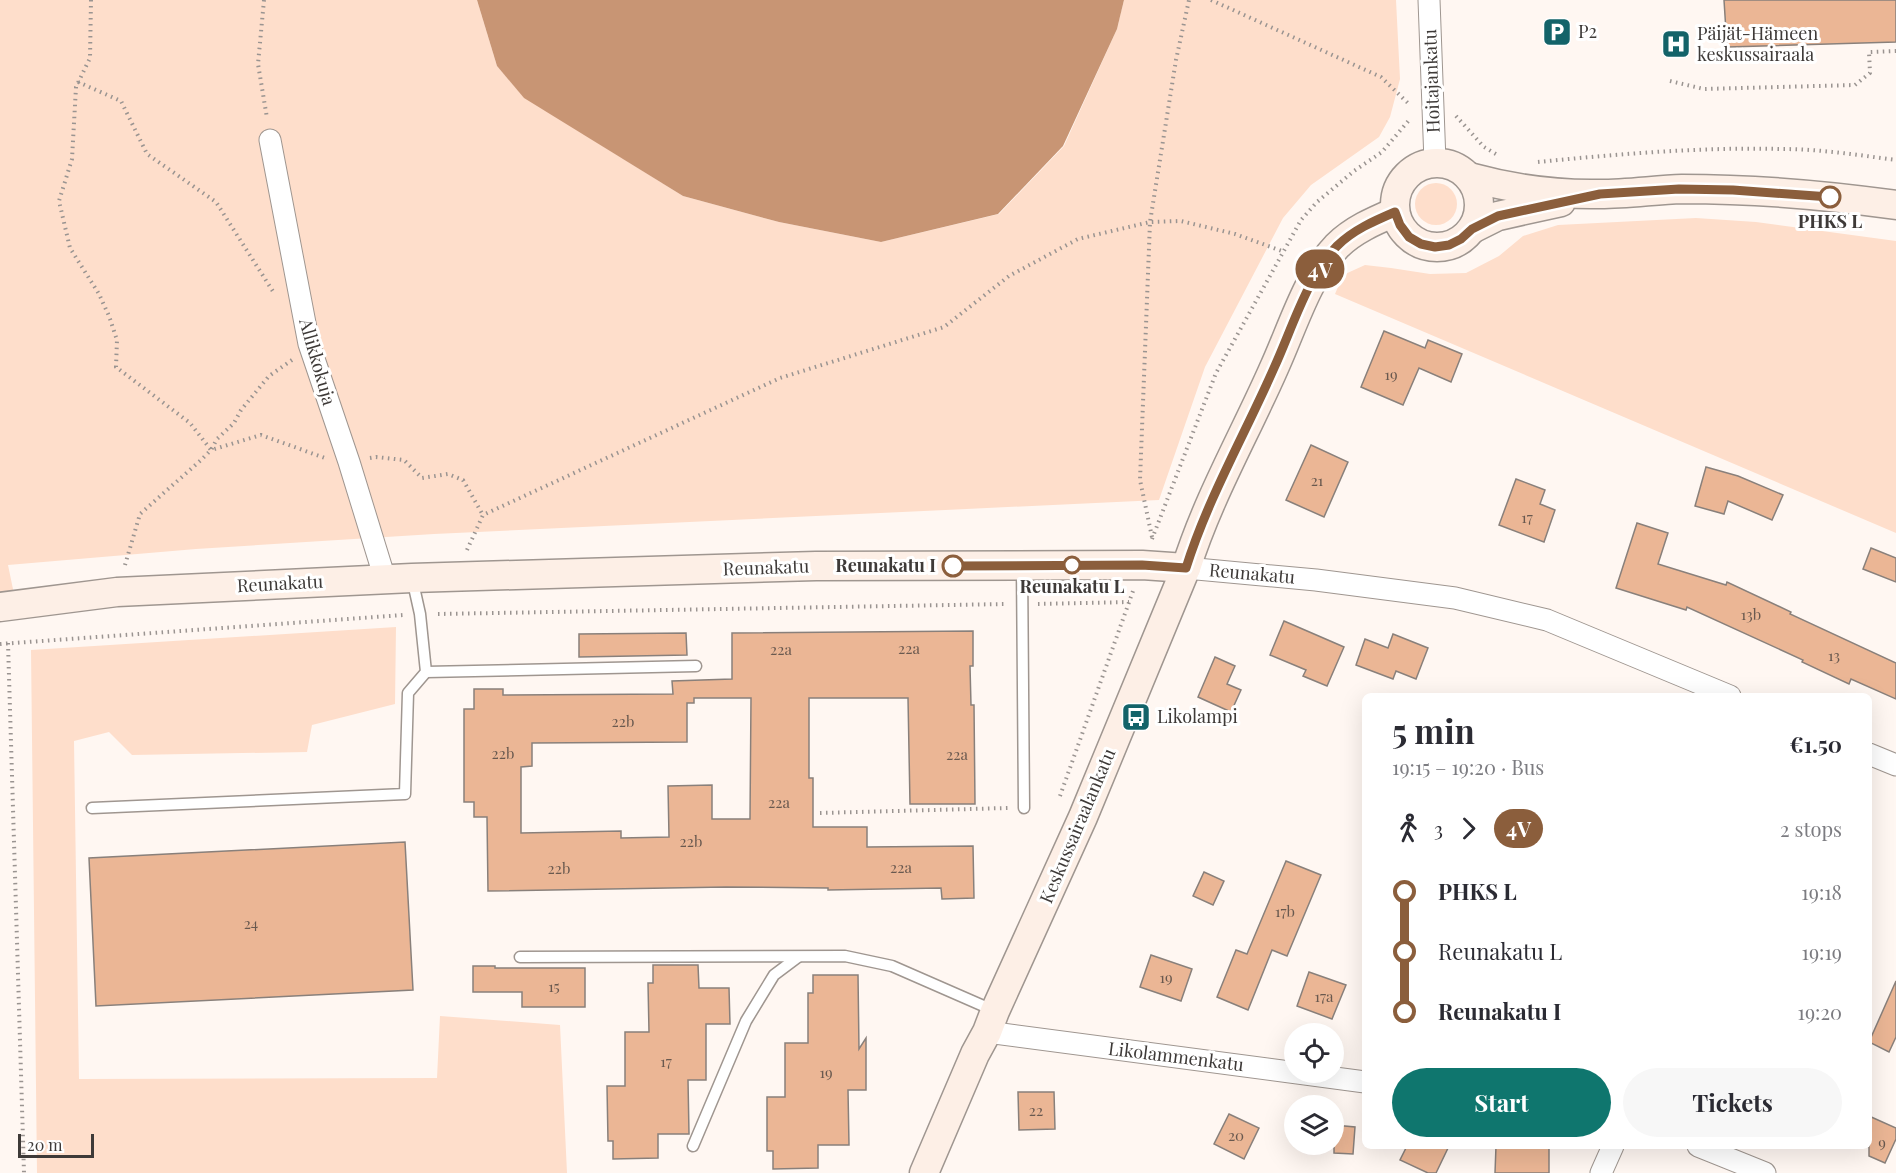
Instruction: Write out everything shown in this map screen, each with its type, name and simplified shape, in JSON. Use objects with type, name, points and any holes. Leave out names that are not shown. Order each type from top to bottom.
[{"type":"street","name":"Hoitajankatu","points":[[1429,0],[1435,162]]},
{"type":"street","name":"Allikkokuja","points":[[270,140],[309,344],[349,462],[398,579]]},
{"type":"street","points":[[1472,229],[1478,216],[1479,202],[1477,188],[1469,177],[1459,168],[1448,163],[1435,162],[1421,165],[1409,172],[1400,184],[1395,197],[1395,212],[1400,225],[1409,237],[1421,244],[1435,247],[1449,245],[1461,239],[1472,229],[1498,216],[1600,194]]},
{"type":"street","points":[[1469,177],[1533,191],[1600,194],[1679,189],[1733,190],[1794,193],[1896,205]]},
{"type":"street","name":"Keskussairaalankatu","points":[[924,1173],[975,1054],[1083,817],[1186,568],[1195,538],[1310,287],[1337,246],[1362,227],[1395,212]]},
{"type":"street","name":"Reunakatu","points":[[0,607],[117,592],[451,577],[816,566],[1142,565],[1316,580],[1455,598],[1546,620],[1723,693]]},
{"type":"street","points":[[1872,755],[1896,765]]},
{"type":"street","name":"Likolammenkatu","points":[[991,1022],[1362,1082]]},
{"type":"street","points":[[1601,1173],[1612,1149]]},
{"type":"street","points":[[1705,1149],[1765,1173]]},
{"type":"lane","points":[[1022,565],[1024,808]]},
{"type":"lane","points":[[92,808],[405,794],[408,693],[426,672],[420,614],[398,579]]},
{"type":"lane","points":[[426,672],[696,666]]},
{"type":"lane","points":[[520,957],[845,956],[892,966],[991,1022]]},
{"type":"lane","points":[[693,1146],[746,1021],[774,975],[798,957]]},
{"type":"path","points":[[91,0],[90,58],[76,87],[72,159],[59,201],[70,248],[99,294],[109,316],[117,340],[116,367],[190,423],[211,450]]},
{"type":"path","points":[[264,0],[258,64],[270,140]]},
{"type":"path","points":[[1152,538],[1140,480],[1150,222],[1176,60],[1189,0]]},
{"type":"path","points":[[1210,0],[1381,77],[1412,106]]},
{"type":"path","points":[[1670,81],[1704,89],[1855,85],[1870,73],[1869,52],[1896,51]]},
{"type":"path","points":[[78,82],[121,101],[147,154],[216,202],[279,300]]},
{"type":"path","points":[[1454,113],[1484,147],[1503,159]]},
{"type":"path","points":[[1059,800],[1142,565],[1216,373],[1282,250],[1301,220],[1317,202],[1354,171],[1382,152],[1414,117]]},
{"type":"path","points":[[1533,162],[1660,151],[1782,148],[1896,160]]},
{"type":"path","points":[[451,577],[468,548],[483,515],[780,378],[944,327],[1009,276],[1078,239],[1150,222],[1181,221],[1235,234],[1282,250]]},
{"type":"path","points":[[117,592],[140,514],[211,450],[217,439],[234,423],[240,410],[269,376],[287,364],[309,344]]},
{"type":"path","points":[[211,450],[261,435],[323,458],[349,462],[376,457],[404,460],[422,478],[448,474],[464,480],[483,515]]},
{"type":"path","points":[[0,644],[420,614],[1129,602]]},
{"type":"path","points":[[8,643],[24,1173]]},
{"type":"path","points":[[819,813],[1024,808]]},
{"type":"shaded area","points":[[0,0],[477,0],[497,66],[524,97],[683,196],[779,222],[881,242],[999,214],[1064,146],[1117,29],[1124,0],[1396,0],[1400,79],[1390,117],[1379,137],[1311,185],[1283,218],[1205,367],[1159,500],[434,534],[196,549],[8,565],[14,594],[0,596]]},
{"type":"shaded area","points":[[477,0],[1124,0],[1117,29],[1063,146],[998,214],[881,242],[779,222],[683,196],[524,98],[497,66]]},
{"type":"shaded area","points":[[1436,183],[1451,189],[1457,204],[1451,219],[1436,225],[1421,219],[1415,204],[1421,189]]},
{"type":"shaded area","points":[[1696,218],[1756,222],[1896,241],[1896,533],[1335,294],[1343,275],[1365,265],[1430,274],[1466,273],[1499,256],[1523,236],[1558,225]]},
{"type":"shaded area","points":[[396,627],[395,704],[312,725],[307,752],[132,755],[109,732],[74,741],[79,1079],[437,1078],[440,1016],[560,1025],[567,1173],[37,1173],[31,650]]},
{"type":"building","points":[[1724,0],[1896,0],[1896,42],[1727,47]]},
{"type":"building","points":[[1384,331],[1425,348],[1428,340],[1462,354],[1451,382],[1419,368],[1403,405],[1361,387]]},
{"type":"building","points":[[1311,445],[1348,462],[1324,517],[1286,500]]},
{"type":"building","points":[[1706,467],[1738,476],[1783,495],[1772,520],[1728,501],[1724,514],[1695,506]]},
{"type":"building","points":[[1516,479],[1545,490],[1540,504],[1555,510],[1544,542],[1499,525]]},
{"type":"building","points":[[1637,523],[1668,533],[1658,564],[1726,585],[1727,582],[1896,663],[1896,699],[1851,679],[1849,684],[1802,662],[1803,660],[1687,607],[1686,610],[1616,588]]},
{"type":"building","points":[[1871,548],[1896,558],[1896,582],[1863,569]]},
{"type":"building","points":[[1284,621],[1344,647],[1327,686],[1303,676],[1306,670],[1270,655]]},
{"type":"building","points":[[973,631],[973,666],[970,666],[971,705],[974,705],[975,804],[910,804],[908,698],[809,698],[809,778],[813,778],[813,827],[867,827],[867,847],[973,846],[974,898],[942,899],[941,888],[828,890],[828,888],[726,887],[488,891],[487,817],[474,817],[474,802],[464,802],[464,709],[474,709],[474,689],[503,689],[503,695],[673,694],[672,681],[732,679],[732,633]],"holes":[[[694,698],[751,698],[750,819],[712,819],[712,785],[668,786],[669,837],[621,838],[621,831],[521,833],[521,767],[532,766],[532,743],[687,742],[687,703],[694,703]]]},
{"type":"building","points":[[686,633],[687,655],[579,657],[579,634]]},
{"type":"building","points":[[1393,634],[1428,648],[1416,679],[1396,671],[1393,679],[1356,665],[1365,639],[1388,648]]},
{"type":"building","points":[[1215,657],[1235,666],[1227,684],[1241,690],[1231,712],[1198,697]]},
{"type":"building","points":[[405,842],[413,990],[96,1006],[89,858]]},
{"type":"building","points":[[1286,861],[1321,875],[1287,956],[1272,950],[1248,1010],[1217,997],[1236,950],[1247,954]]},
{"type":"building","points":[[1204,872],[1224,881],[1213,905],[1193,896]]},
{"type":"building","points":[[1151,955],[1192,969],[1181,1001],[1140,987]]},
{"type":"building","points":[[653,965],[698,965],[699,988],[729,988],[730,1024],[706,1024],[706,1080],[688,1080],[689,1134],[658,1134],[658,1158],[613,1159],[613,1141],[608,1141],[607,1086],[625,1086],[625,1032],[649,1032],[648,983],[653,983]]},
{"type":"building","points":[[473,966],[585,968],[585,1007],[522,1007],[522,992],[473,992]]},
{"type":"building","points":[[1309,972],[1346,985],[1332,1019],[1297,1006]]},
{"type":"building","points":[[813,975],[858,975],[859,1049],[866,1038],[866,1090],[848,1090],[849,1145],[818,1145],[818,1168],[773,1169],[773,1151],[767,1151],[767,1097],[785,1097],[785,1043],[808,1043],[808,993],[813,993]]},
{"type":"building","points":[[1896,981],[1896,1037],[1889,1052],[1872,1044],[1872,1035]]},
{"type":"building","points":[[1018,1092],[1054,1092],[1055,1129],[1019,1130]]},
{"type":"building","points":[[1229,1114],[1259,1128],[1244,1159],[1214,1144]]},
{"type":"building","points":[[1872,1117],[1896,1128],[1896,1139],[1885,1163],[1869,1156],[1869,1149],[1872,1149]]},
{"type":"building","points":[[1344,1126],[1355,1127],[1353,1154],[1344,1154]]},
{"type":"building","points":[[1406,1149],[1448,1149],[1436,1173],[1428,1173],[1400,1160]]},
{"type":"building","points":[[1496,1149],[1549,1149],[1549,1173],[1495,1173]]},
{"type":"bus line","name":"4V","points":[[953,566],[1142,565],[1186,568],[1195,538],[1317,274],[1337,246],[1362,227],[1395,212],[1400,225],[1409,237],[1421,244],[1435,247],[1449,245],[1461,239],[1472,229],[1498,216],[1600,194],[1679,189],[1794,193],[1830,197]]},
{"type":"place","name":"P2","points":[[1557,32]]},
{"type":"place","name":"Päijät-Hämeen keskussairaala","points":[[1676,44]]},
{"type":"place","name":"PHKS L","points":[[1830,197]]},
{"type":"place","name":"Reunakatu L","points":[[1072,565]]},
{"type":"place","name":"Reunakatu I","points":[[953,566]]},
{"type":"place","name":"Likolampi","points":[[1136,717]]}]
